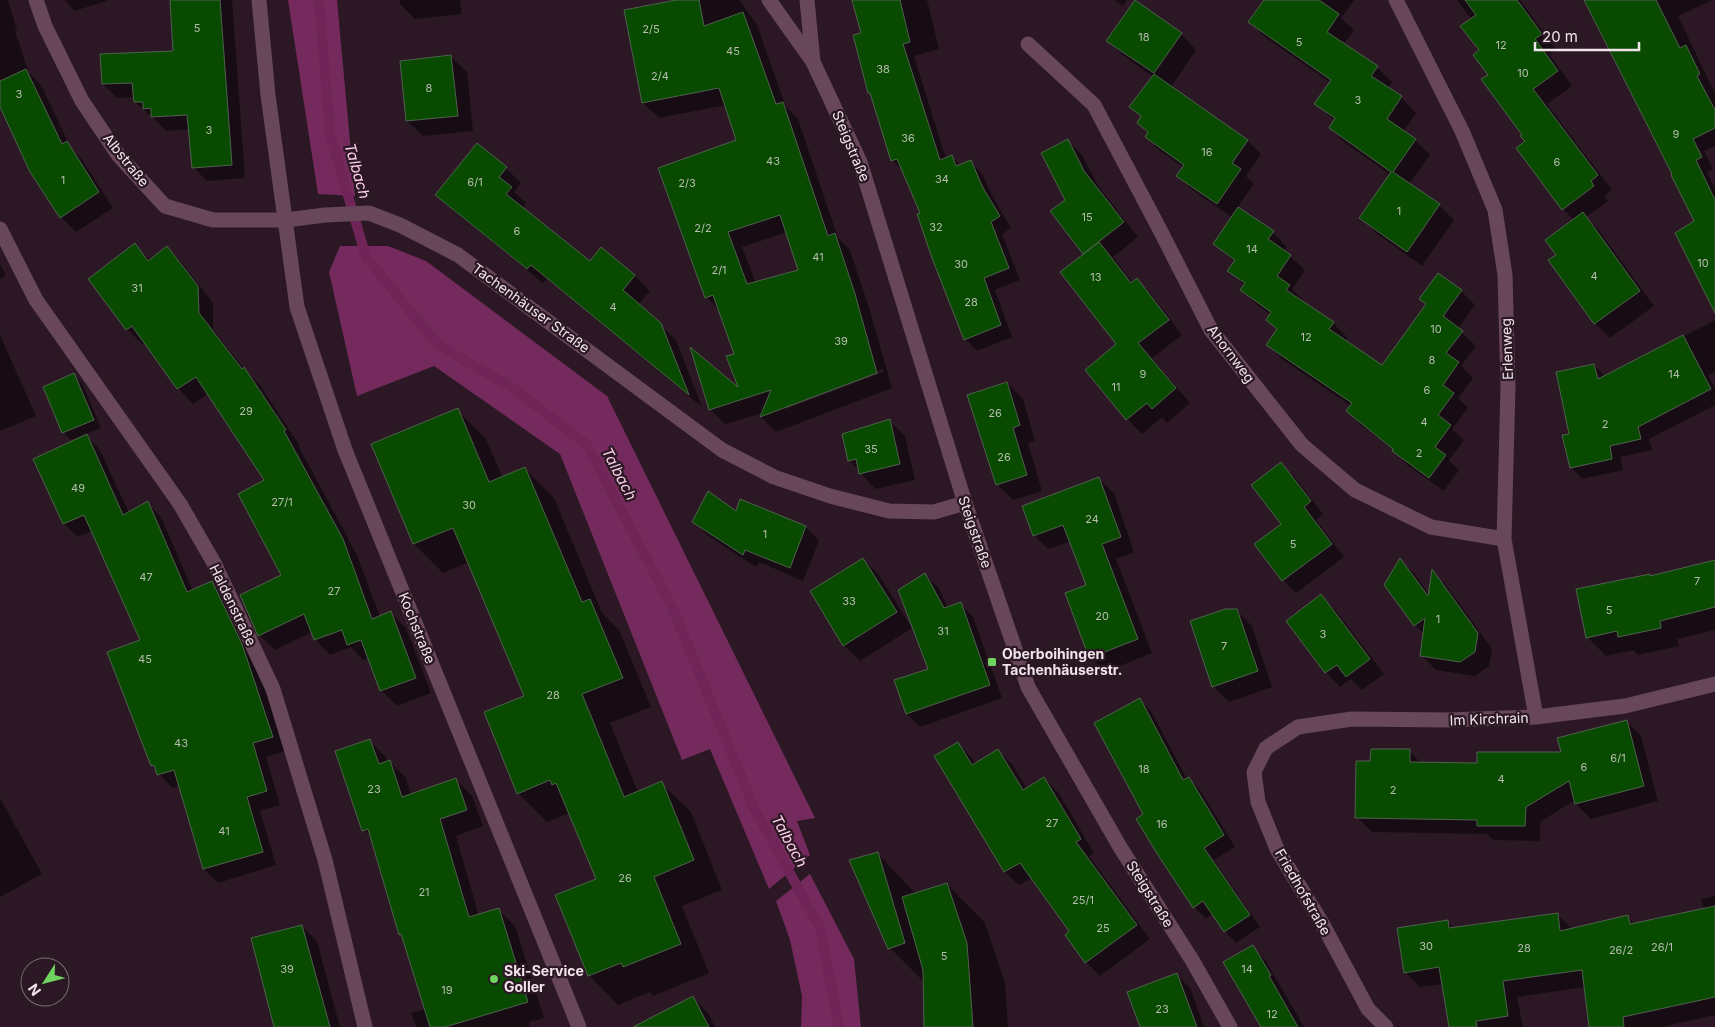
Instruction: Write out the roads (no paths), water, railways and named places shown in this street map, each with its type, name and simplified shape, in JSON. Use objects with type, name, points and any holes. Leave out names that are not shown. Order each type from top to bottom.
[{"type":"street","name":"Albstraße","points":[[36,0],[45,26],[82,101],[119,156],[165,206],[213,220],[286,220]]},
{"type":"street","points":[[260,0],[268,95],[286,220]]},
{"type":"street","points":[[769,0],[813,62]]},
{"type":"street","name":"Steigstraße","points":[[808,0],[813,62],[860,162],[965,503],[1028,686],[1120,847],[1192,960],[1230,1027]]},
{"type":"street","name":"Erlenweg","points":[[1396,0],[1462,131],[1495,210],[1505,275],[1508,386],[1504,539],[1536,718]]},
{"type":"street","name":"Ahornweg","points":[[1028,44],[1094,105],[1160,228],[1211,330],[1302,445],[1355,490],[1431,527],[1504,539]]},
{"type":"street","name":"Tachenhäuser Straße","points":[[286,220],[325,215],[369,213],[400,224],[458,255],[722,450],[774,478],[830,496],[889,511],[934,512],[965,503]]},
{"type":"street","name":"Kochstraße","points":[[286,220],[297,307],[345,450],[579,1027]]},
{"type":"street","name":"Haldenstraße","points":[[0,229],[36,300],[180,504],[214,563],[273,689],[325,860],[365,1027]]},
{"type":"street","name":"Im Kirchrain","points":[[1266,748],[1298,728],[1352,719],[1449,720],[1536,718],[1625,706],[1715,684]]},
{"type":"street","name":"Friedhofstraße","points":[[1266,748],[1254,772],[1258,802],[1277,849],[1323,925],[1368,1009],[1386,1027]]},
{"type":"waterway","name":"Talbach","points":[[319,0],[330,134],[366,257],[438,345],[513,388],[587,445],[673,609],[754,808],[820,928],[839,1027]]},
{"type":"place","name":"Oberboihingen Tachenhäuserstr.","points":[[992,662]]},
{"type":"place","name":"Ski-Service Goller","points":[[494,979]]}]
